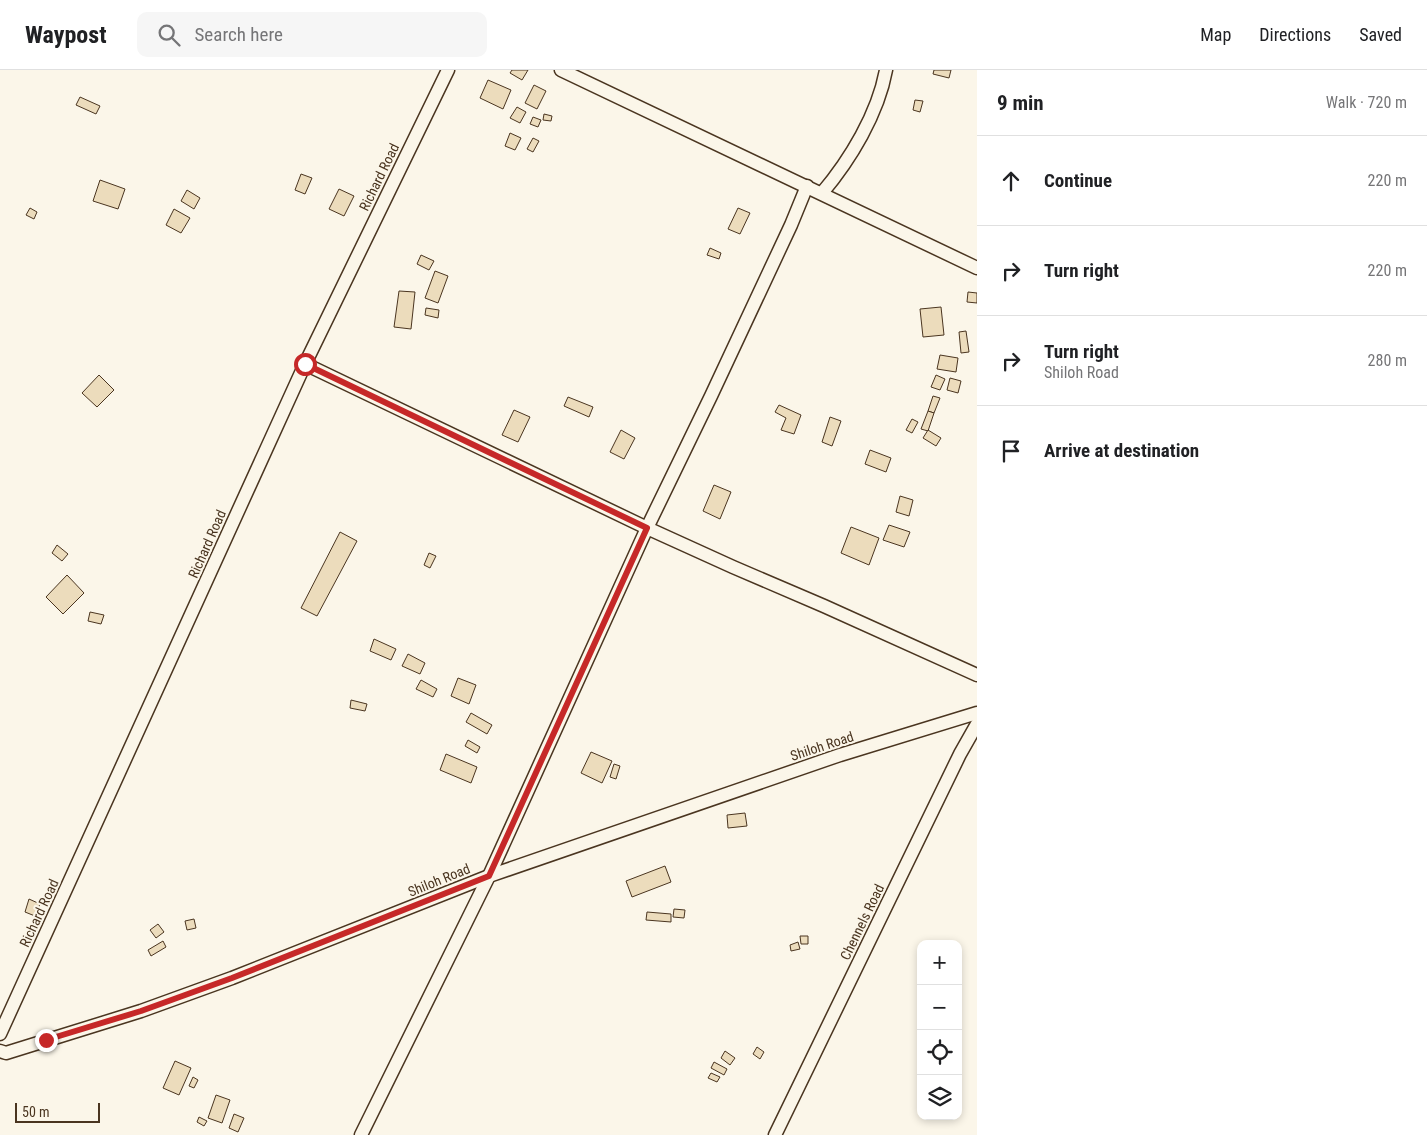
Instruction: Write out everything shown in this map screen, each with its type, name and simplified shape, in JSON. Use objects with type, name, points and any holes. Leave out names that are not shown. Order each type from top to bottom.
[{"type":"street","name":"Richard Road","points":[[0,1034],[305,364],[448,70]]},
{"type":"street","points":[[561,70],[977,268]]},
{"type":"street","points":[[822,193],[838,174],[864,130],[883,86],[886,70]]},
{"type":"street","points":[[361,1135],[489,876],[647,528],[711,396],[807,186]]},
{"type":"street","points":[[305,364],[647,528],[977,675]]},
{"type":"street","name":"Shiloh Road","points":[[0,1051],[6,1053],[150,1008],[232,978],[489,876],[840,755],[977,713]]},
{"type":"street","name":"Chennels Road","points":[[775,1135],[955,763],[977,724]]},
{"type":"building","points":[[512,70],[528,70],[522,80],[510,73]]},
{"type":"building","points":[[934,70],[951,70],[949,78],[933,74]]},
{"type":"building","points":[[488,80],[511,90],[503,109],[480,98]]},
{"type":"building","points":[[534,85],[546,91],[537,109],[525,103]]},
{"type":"building","points":[[80,97],[100,106],[96,114],[76,105]]},
{"type":"building","points":[[915,100],[923,101],[920,112],[913,110]]},
{"type":"building","points":[[517,107],[526,112],[520,123],[510,118]]},
{"type":"building","points":[[544,114],[552,116],[551,121],[543,120]]},
{"type":"building","points":[[533,117],[541,120],[538,127],[530,124]]},
{"type":"building","points":[[510,133],[521,138],[515,150],[505,146]]},
{"type":"building","points":[[533,138],[539,141],[533,152],[527,149]]},
{"type":"building","points":[[301,174],[312,178],[305,194],[295,190]]},
{"type":"building","points":[[100,180],[125,189],[118,209],[93,201]]},
{"type":"building","points":[[339,189],[354,196],[344,216],[329,209]]},
{"type":"building","points":[[187,190],[200,198],[194,209],[181,201]]},
{"type":"building","points":[[30,208],[37,212],[34,219],[26,215]]},
{"type":"building","points":[[738,208],[750,213],[740,234],[728,229]]},
{"type":"building","points":[[174,209],[190,218],[181,233],[166,225]]},
{"type":"building","points":[[710,248],[721,253],[719,259],[707,255]]},
{"type":"building","points":[[421,255],[434,261],[429,270],[417,264]]},
{"type":"building","points":[[435,271],[448,276],[438,303],[425,298]]},
{"type":"building","points":[[399,291],[415,292],[411,329],[394,327]]},
{"type":"building","points":[[968,292],[977,293],[977,303],[967,302]]},
{"type":"building","points":[[941,307],[944,335],[923,337],[920,309]]},
{"type":"building","points":[[426,308],[439,310],[438,318],[425,315]]},
{"type":"building","points":[[966,331],[969,352],[961,353],[959,332]]},
{"type":"building","points":[[940,355],[958,358],[956,372],[937,369]]},
{"type":"building","points":[[99,375],[114,390],[97,407],[82,393]]},
{"type":"building","points":[[936,375],[945,379],[940,390],[931,387]]},
{"type":"building","points":[[950,378],[961,381],[958,393],[947,390]]},
{"type":"building","points":[[933,396],[940,398],[934,413],[928,411]]},
{"type":"building","points":[[568,397],[593,407],[589,417],[564,406]]},
{"type":"building","points":[[779,405],[801,415],[794,434],[781,430],[786,418],[775,412]]},
{"type":"building","points":[[514,410],[530,417],[518,442],[502,435]]},
{"type":"building","points":[[928,411],[934,413],[928,431],[921,429]]},
{"type":"building","points":[[830,417],[841,421],[832,446],[822,442]]},
{"type":"building","points":[[912,419],[918,422],[912,433],[906,430]]},
{"type":"building","points":[[621,430],[635,438],[624,459],[610,452]]},
{"type":"building","points":[[928,430],[941,438],[936,446],[923,438]]},
{"type":"building","points":[[870,450],[891,458],[886,472],[865,464]]},
{"type":"building","points":[[714,485],[731,492],[720,519],[703,511]]},
{"type":"building","points":[[900,496],[913,500],[909,516],[896,512]]},
{"type":"building","points":[[889,525],[910,532],[904,547],[883,540]]},
{"type":"building","points":[[851,527],[879,538],[869,565],[841,553]]},
{"type":"building","points":[[340,532],[357,541],[317,616],[301,608]]},
{"type":"building","points":[[57,545],[68,554],[62,561],[52,553]]},
{"type":"building","points":[[429,553],[436,556],[430,568],[424,565]]},
{"type":"building","points":[[67,575],[84,593],[63,614],[46,597]]},
{"type":"building","points":[[90,612],[104,615],[101,624],[88,621]]},
{"type":"building","points":[[374,639],[396,649],[391,660],[370,651]]},
{"type":"building","points":[[408,654],[425,663],[420,674],[402,666]]},
{"type":"building","points":[[458,678],[476,685],[469,704],[451,696]]},
{"type":"building","points":[[421,680],[437,689],[433,697],[416,689]]},
{"type":"building","points":[[351,700],[367,704],[365,711],[350,708]]},
{"type":"building","points":[[471,713],[492,725],[487,734],[466,722]]},
{"type":"building","points":[[468,740],[480,747],[477,753],[465,746]]},
{"type":"building","points":[[591,752],[612,761],[602,783],[581,773]]},
{"type":"building","points":[[446,754],[477,767],[471,783],[440,770]]},
{"type":"building","points":[[614,764],[620,766],[616,779],[610,777]]},
{"type":"building","points":[[745,813],[747,826],[728,828],[727,815]]},
{"type":"building","points":[[665,866],[671,882],[632,897],[626,881]]},
{"type":"building","points":[[29,899],[40,904],[35,916],[25,912]]},
{"type":"building","points":[[674,909],[685,910],[684,918],[673,917]]},
{"type":"building","points":[[647,912],[671,914],[671,922],[646,920]]},
{"type":"building","points":[[194,919],[196,928],[187,930],[185,921]]},
{"type":"building","points":[[158,924],[164,932],[156,938],[150,930]]},
{"type":"building","points":[[800,936],[808,936],[808,944],[801,944]]},
{"type":"building","points":[[163,941],[166,947],[151,956],[148,950]]},
{"type":"building","points":[[798,942],[800,949],[791,951],[790,945]]},
{"type":"building","points":[[757,1047],[764,1052],[760,1059],[753,1054]]},
{"type":"building","points":[[725,1051],[735,1058],[730,1065],[721,1058]]},
{"type":"building","points":[[175,1061],[191,1068],[179,1095],[163,1088]]},
{"type":"building","points":[[714,1062],[727,1069],[724,1075],[711,1068]]},
{"type":"building","points":[[711,1073],[720,1077],[717,1082],[708,1078]]},
{"type":"building","points":[[193,1077],[198,1080],[194,1088],[189,1086]]},
{"type":"building","points":[[216,1095],[230,1100],[222,1123],[208,1118]]},
{"type":"building","points":[[234,1114],[244,1118],[238,1132],[229,1128]]},
{"type":"building","points":[[199,1117],[207,1121],[204,1126],[197,1122]]},
{"type":"route","points":[[46,1040],[141,1011],[232,978],[489,876],[647,528],[305,364]]}]
